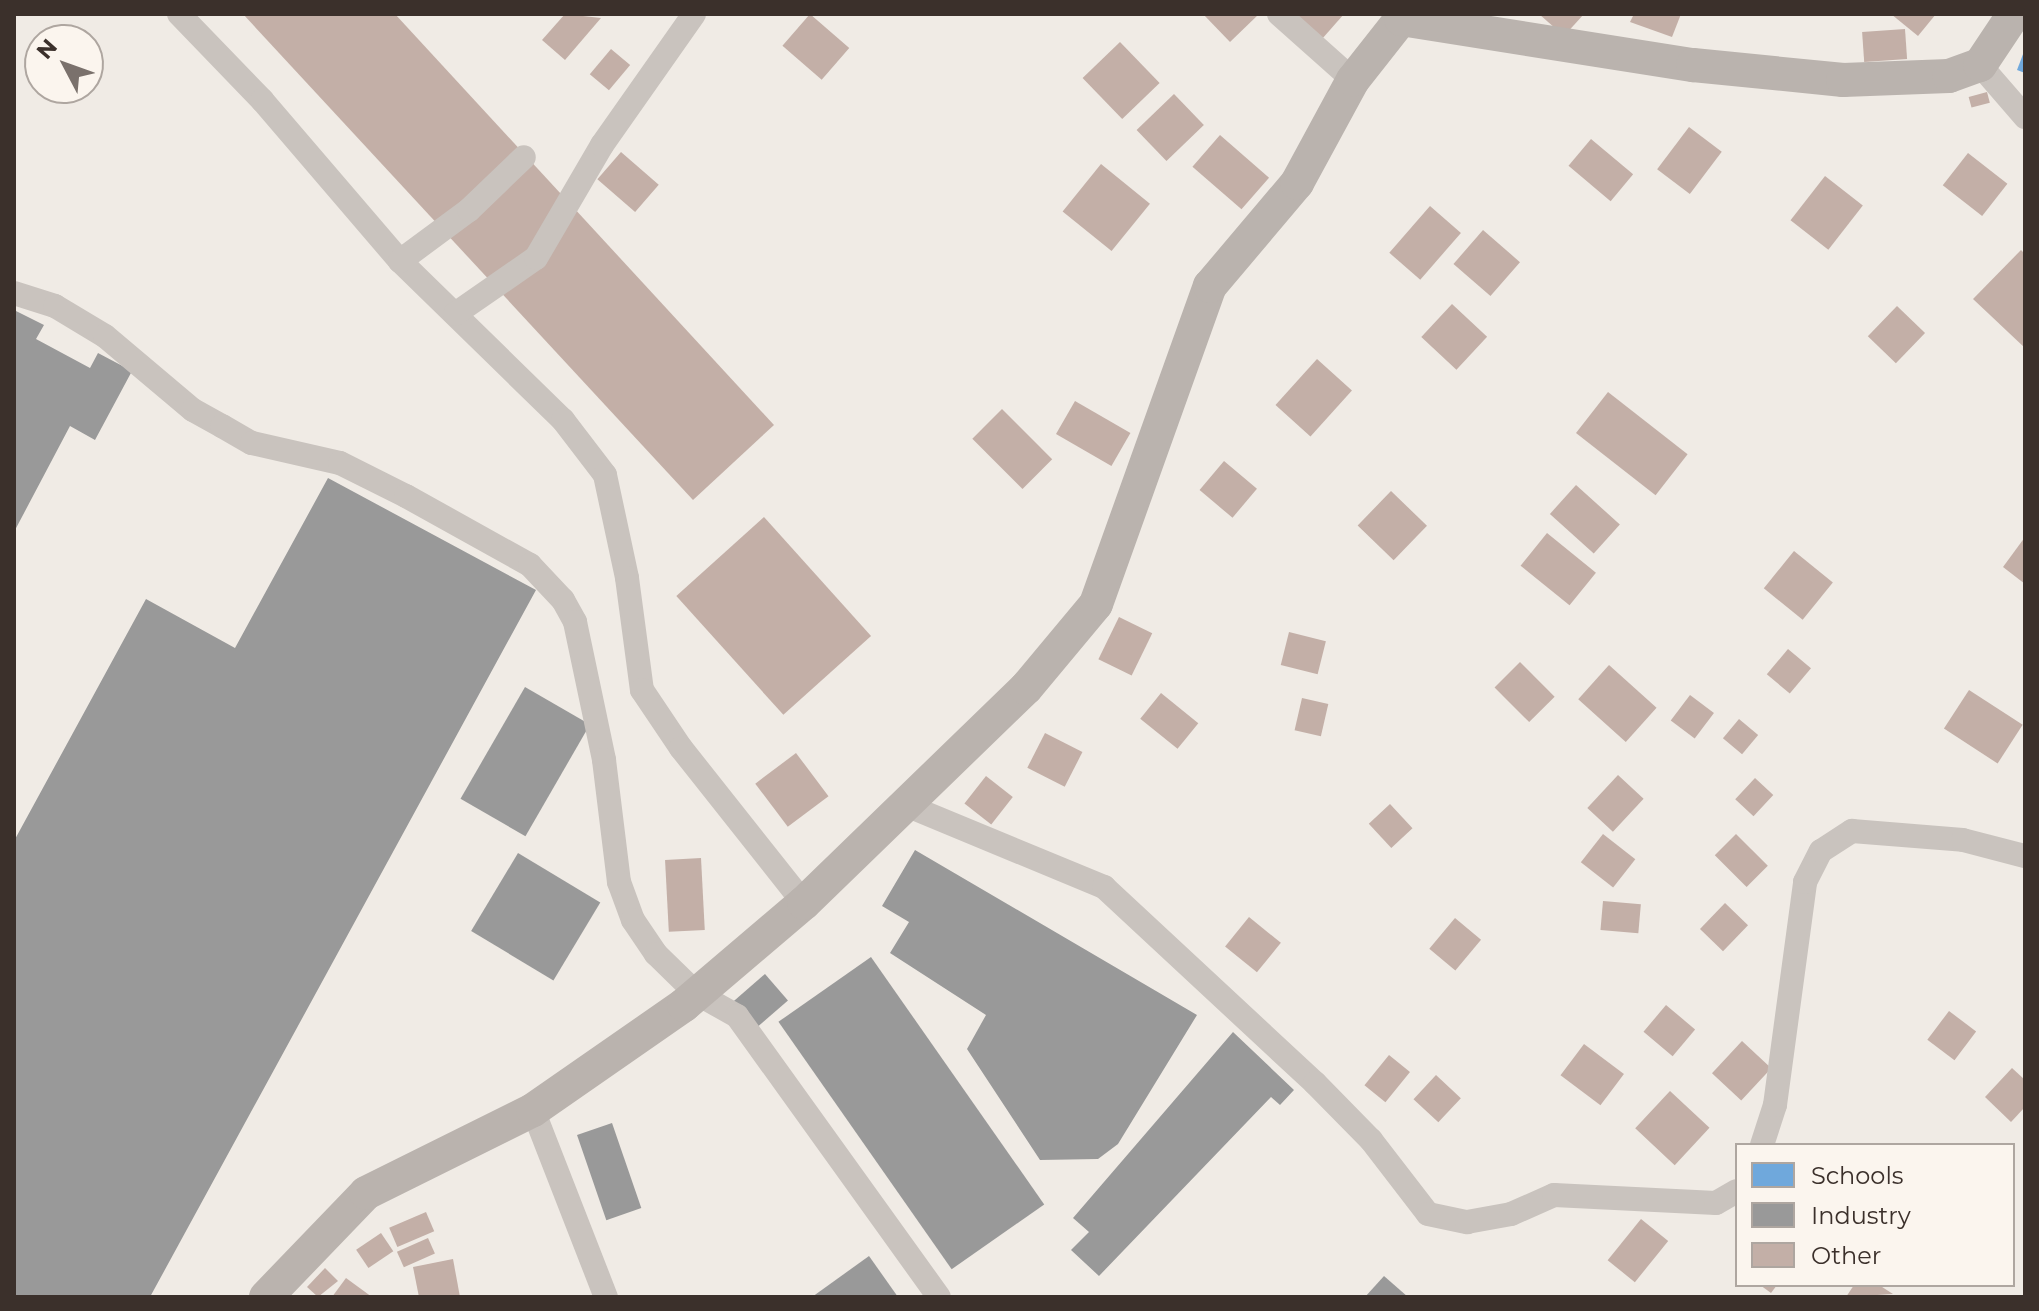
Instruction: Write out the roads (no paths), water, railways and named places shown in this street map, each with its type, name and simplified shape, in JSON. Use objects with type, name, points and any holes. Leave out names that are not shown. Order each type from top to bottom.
[{"type":"main road","points":[[266,1297],[366,1193],[533,1110],[696,993],[804,903],[901,803],[1026,688],[1096,604],[1210,286],[1297,183],[1353,80],[1400,17],[1693,65],[1843,80],[1949,76],[1980,65],[2014,14]]},
{"type":"street","points":[[179,14],[262,100],[400,261],[563,420],[605,475],[627,578],[642,690],[681,748],[804,903]]},
{"type":"street","points":[[455,314],[536,258],[602,145],[694,14]]},
{"type":"street","points":[[1279,14],[1353,80]]},
{"type":"street","points":[[1980,65],[2025,117]]},
{"type":"street","points":[[400,261],[469,210],[524,157]]},
{"type":"street","points":[[14,293],[55,306],[105,336],[193,410],[252,443],[340,463],[530,565],[563,600],[575,622],[604,760],[619,882],[633,920],[656,954],[696,993],[737,1016],[939,1297]]},
{"type":"street","points":[[901,803],[1104,887],[1315,1083],[1371,1140],[1428,1214],[1467,1222],[1511,1214],[1554,1195],[1716,1203],[1735,1192]]},
{"type":"street","points":[[1763,1143],[1775,1105],[1805,882],[1821,851],[1852,831],[1963,840],[2025,856]]},
{"type":"street","points":[[533,1110],[606,1297]]}]
